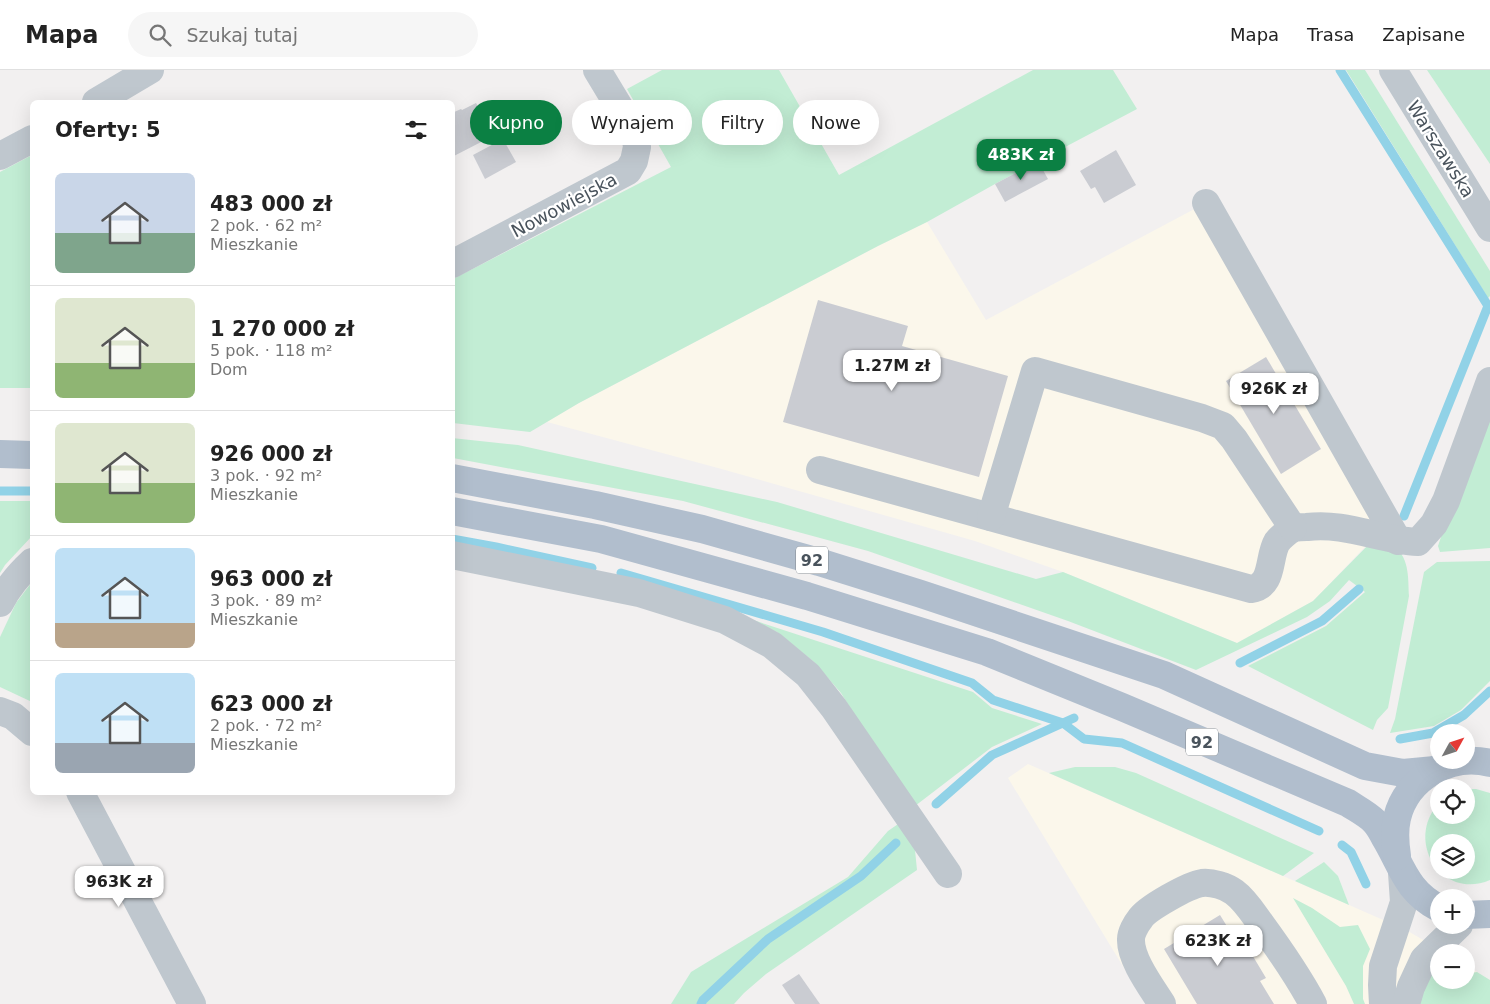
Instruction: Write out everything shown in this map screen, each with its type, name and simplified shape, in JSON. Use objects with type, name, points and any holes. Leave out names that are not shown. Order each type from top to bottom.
[{"type":"main road","points":[[0,454],[30,455]]},
{"type":"main road","name":"92","points":[[455,479],[595,505],[692,527],[819,562],[1164,675],[1366,766],[1403,773],[1434,770]]},
{"type":"main road","name":"92","points":[[455,512],[601,539],[807,596],[987,652],[1348,803],[1375,822],[1412,886],[1430,902]]},
{"type":"main road","name":"92","points":[[1475,761],[1490,763]]},
{"type":"main road","name":"92","points":[[1400,865],[1395,830],[1397,817],[1405,798],[1418,782],[1434,770]]},
{"type":"street","points":[[99,100],[150,70]]},
{"type":"street","name":"Nowowiejska","points":[[455,262],[628,171],[634,161],[637,147],[636,133],[597,70]]},
{"type":"street","name":"Warszawska","points":[[1393,70],[1490,228]]},
{"type":"street","points":[[0,156],[30,140]]},
{"type":"street","points":[[1206,203],[1398,541]]},
{"type":"street","points":[[990,517],[1035,371],[1223,426],[1234,439],[1293,528]]},
{"type":"street","points":[[820,470],[1251,589],[1262,585],[1266,579],[1278,541],[1293,528],[1318,525],[1355,529],[1398,541],[1418,542],[1434,524],[1446,501],[1490,381]]},
{"type":"street","points":[[455,556],[639,593],[725,620],[772,646],[808,675],[834,708],[948,874]]},
{"type":"street","points":[[0,603],[15,580],[30,564]]},
{"type":"street","points":[[0,711],[13,716],[30,730]]},
{"type":"street","points":[[1475,755],[1490,748]]},
{"type":"street","points":[[82,795],[192,1004]]},
{"type":"street","points":[[1383,1004],[1383,966],[1404,902],[1400,865]]},
{"type":"street","points":[[1162,1004],[1139,966],[1133,952],[1131,940],[1134,929],[1140,918],[1148,911],[1190,886],[1203,883],[1218,884],[1234,891],[1281,953],[1313,1004]]},
{"type":"street","points":[[1247,906],[1243,918],[1245,923],[1294,1004]]},
{"type":"street","points":[[1406,1004],[1411,987],[1424,959],[1452,934]]},
{"type":"shaded area","points":[[1200,206],[1384,527],[1313,601],[1237,643],[1063,572],[975,541],[547,422],[579,403],[927,222],[986,320]]},
{"type":"shaded area","points":[[1028,764],[1406,930],[1430,944],[1430,989],[1475,989],[1475,971],[1490,980],[1490,1004],[1146,1004],[1008,778]]},
{"type":"green space","points":[[662,70],[779,70],[796,100],[793,100],[793,145],[822,145],[839,175],[1033,70],[1113,70],[1137,109],[927,222],[579,403],[530,432],[455,423],[455,278],[671,167],[659,145],[692,145],[692,100],[633,100],[627,89]]},
{"type":"green space","points":[[1346,70],[1365,70],[1490,271],[1490,296],[1488,298]]},
{"type":"green space","points":[[1427,70],[1490,70],[1490,164]]},
{"type":"green space","points":[[30,156],[30,388],[0,388],[0,172]]},
{"type":"green space","points":[[1490,405],[1490,548],[1440,552],[1438,546],[1476,432]]},
{"type":"green space","points":[[455,438],[518,445],[777,502],[1036,579],[1063,572],[1237,643],[1313,601],[1373,540],[1381,542],[1390,545],[1400,552],[1406,564],[1409,596],[1388,708],[1377,720],[1373,730],[1248,666],[1326,626],[1365,592],[1349,580],[1330,601],[1307,617],[1196,670],[1068,621],[868,551],[683,501],[455,458]]},
{"type":"green space","points":[[0,501],[30,501],[30,538],[0,573]]},
{"type":"green space","points":[[1490,561],[1490,681],[1461,710],[1437,724],[1390,733],[1395,719],[1424,572],[1437,562]]},
{"type":"green space","points":[[30,585],[30,701],[0,687],[0,637],[16,603]]},
{"type":"green space","points":[[741,616],[973,692],[992,708],[1042,724],[992,747],[915,806],[873,745],[841,693],[814,662],[777,632]]},
{"type":"green space","points":[[1075,767],[1115,767],[1136,773],[1314,853],[1283,876],[1049,773]]},
{"type":"green space","points":[[1475,789],[1490,793],[1490,880],[1473,884],[1457,882],[1451,879],[1475,879],[1475,834],[1430,834],[1430,857],[1425,834],[1430,816],[1430,824],[1475,824]]},
{"type":"green space","points":[[901,822],[914,840],[917,870],[766,974],[734,1004],[671,1004],[691,972],[848,877],[888,831]]},
{"type":"green space","points":[[1324,862],[1338,876],[1349,905],[1295,881]]},
{"type":"green space","points":[[1293,898],[1340,927],[1358,925],[1370,949],[1363,966],[1363,999],[1365,1004],[1354,1004],[1346,986]]},
{"type":"green space","points":[[1428,971],[1430,972],[1430,989],[1475,989],[1475,972],[1477,972],[1490,980],[1490,1004],[1419,1004]]},
{"type":"building","points":[[470,106],[470,145],[475,145],[455,155],[455,112]]},
{"type":"building","points":[[492,145],[506,145],[516,162],[485,179],[473,155]]},
{"type":"building","points":[[1116,150],[1136,185],[1104,203],[1095,187],[1091,189],[1080,171]]},
{"type":"building","points":[[1038,161],[1048,179],[1005,202],[995,184]]},
{"type":"building","points":[[818,300],[908,326],[902,346],[1008,376],[979,477],[783,422]]},
{"type":"building","points":[[1266,357],[1321,449],[1281,474],[1226,381]]},
{"type":"building","points":[[1220,915],[1233,936],[1239,933],[1266,978],[1260,981],[1274,1004],[1197,1004],[1164,949]]},
{"type":"building","points":[[799,974],[820,1004],[795,1004],[782,985]]},
{"type":"waterway","points":[[1340,70],[1490,309]]},
{"type":"waterway","points":[[1404,516],[1488,306]]},
{"type":"waterway","points":[[0,491],[30,491]]},
{"type":"waterway","points":[[455,540],[592,568]]},
{"type":"waterway","points":[[621,573],[823,632],[972,683],[993,700],[1063,723],[1084,739],[1122,743],[1319,831]]},
{"type":"waterway","points":[[1240,663],[1322,621],[1359,589]]},
{"type":"waterway","points":[[1400,739],[1433,733],[1464,715],[1490,691]]},
{"type":"waterway","points":[[936,804],[992,755],[1074,718]]},
{"type":"waterway","points":[[701,1004],[768,939],[861,876],[896,843]]},
{"type":"waterway","points":[[1342,845],[1351,852],[1366,884]]}]
